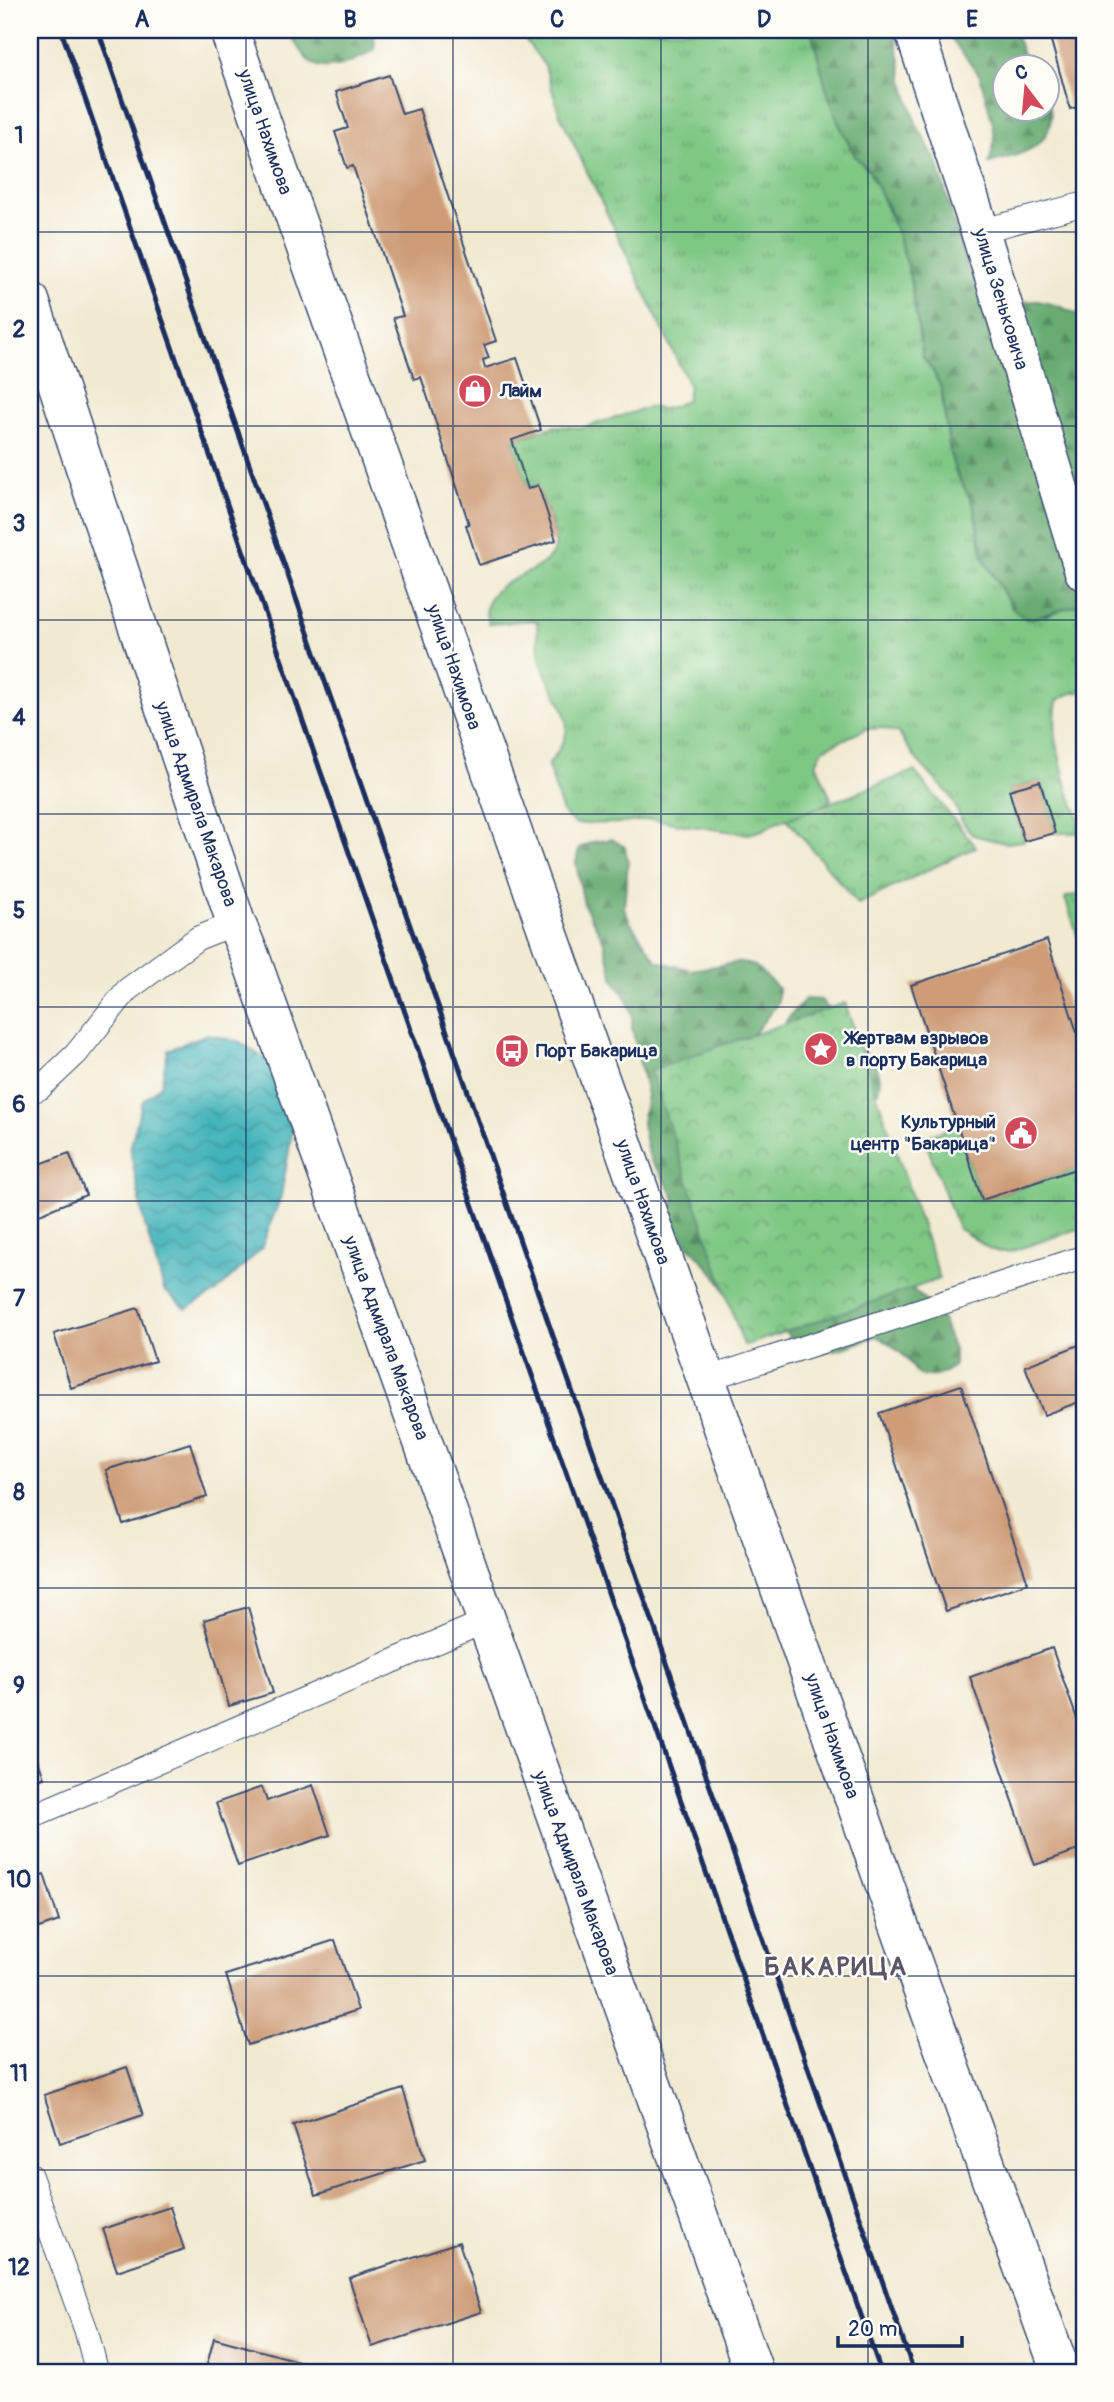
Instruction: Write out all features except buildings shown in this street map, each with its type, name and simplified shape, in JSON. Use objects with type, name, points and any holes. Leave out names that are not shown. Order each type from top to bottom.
[{"type":"street","name":"улица Нахимова","points":[[229,30],[904,1939],[1061,2372]]},
{"type":"street","name":"улица Зеньковича","points":[[914,30],[980,230],[1084,570]]},
{"type":"street","name":"улица Адмирала Макарова","points":[[30,301],[236,923],[754,2372]]},
{"type":"lane","points":[[980,230],[1084,204]]},
{"type":"lane","points":[[30,1092],[40,1088],[76,1054],[127,990],[198,938],[236,923]]},
{"type":"lane","points":[[706,1379],[1084,1256]]},
{"type":"lane","points":[[30,1817],[486,1621]]},
{"type":"lane","points":[[30,2175],[86,2330],[97,2372]]},
{"type":"green space","points":[[287,30],[374,30],[375,49],[343,65],[325,67],[309,61]]},
{"type":"green space","points":[[518,30],[811,30],[826,87],[847,139],[855,156],[870,172],[895,227],[908,266],[923,357],[942,390],[955,470],[973,504],[984,559],[1013,609],[1046,616],[1081,603],[1084,614],[1084,691],[1069,694],[1057,701],[1055,712],[1057,746],[1068,790],[1078,815],[1078,833],[1055,833],[1040,781],[1009,790],[1024,841],[1005,843],[973,835],[963,823],[950,795],[917,760],[898,733],[883,728],[866,729],[823,749],[816,763],[831,799],[820,809],[776,822],[749,834],[653,819],[576,824],[563,813],[548,766],[564,741],[566,718],[542,665],[537,621],[489,624],[486,612],[491,597],[500,588],[537,568],[554,550],[555,538],[548,512],[537,485],[528,489],[512,440],[556,426],[582,428],[650,407],[662,409],[675,406],[687,399],[689,385],[560,115],[545,66]]},
{"type":"green space","points":[[811,30],[895,30],[903,80],[916,123],[937,162],[966,265],[977,285],[1016,302],[1038,301],[1059,306],[1081,316],[1084,321],[1084,603],[1027,620],[1013,609],[984,559],[973,504],[955,470],[950,453],[942,390],[923,357],[908,266],[888,208],[870,172],[855,156],[838,122]]},
{"type":"green space","points":[[945,30],[1014,30],[1022,52],[992,52],[992,120],[980,76]]},
{"type":"green space","points":[[1050,122],[1045,136],[1038,144],[1016,155],[989,163],[995,140],[993,124]]},
{"type":"green space","points":[[914,771],[976,847],[858,904],[787,819]]},
{"type":"green space","points":[[611,839],[625,847],[628,862],[624,908],[630,922],[657,961],[691,970],[740,962],[755,966],[778,988],[778,1003],[748,1041],[785,1034],[786,1021],[805,999],[821,1000],[875,1062],[880,1078],[878,1092],[866,1105],[910,1287],[934,1308],[943,1322],[954,1350],[954,1365],[945,1372],[937,1376],[917,1374],[900,1352],[877,1336],[830,1351],[800,1352],[785,1331],[729,1298],[715,1274],[671,1226],[670,1213],[675,1198],[652,1163],[642,1123],[647,1095],[632,1028],[632,1014],[614,979],[603,939],[584,905],[576,863],[579,848]]},
{"type":"green space","points":[[1084,892],[1084,955],[1065,898]]},
{"type":"green space","points":[[845,1003],[940,1279],[744,1346],[650,1070]]},
{"type":"green space","points":[[957,1126],[982,1200],[1084,1166],[1084,1227],[1009,1252],[990,1249],[958,1228],[924,1137]]},
{"type":"water","points":[[207,1034],[240,1042],[271,1063],[295,1116],[281,1196],[261,1249],[216,1292],[186,1309],[164,1290],[144,1222],[130,1149],[142,1102],[161,1085],[168,1050]]},
{"type":"railway","points":[[61,30],[881,2372]]},
{"type":"railway","points":[[98,30],[914,2372]]},
{"type":"place","name":"Лайм","points":[[475,391]]},
{"type":"place","name":"Жертвам взрывов в порту Бакарица","points":[[821,1049]]},
{"type":"place","name":"Порт Бакарица","points":[[512,1051]]},
{"type":"place","name":"Культурный центр \"Бакарица\"","points":[[1021,1133]]},
{"type":"district","name":"БАКАРИЦА","points":[[836,1967]]}]
